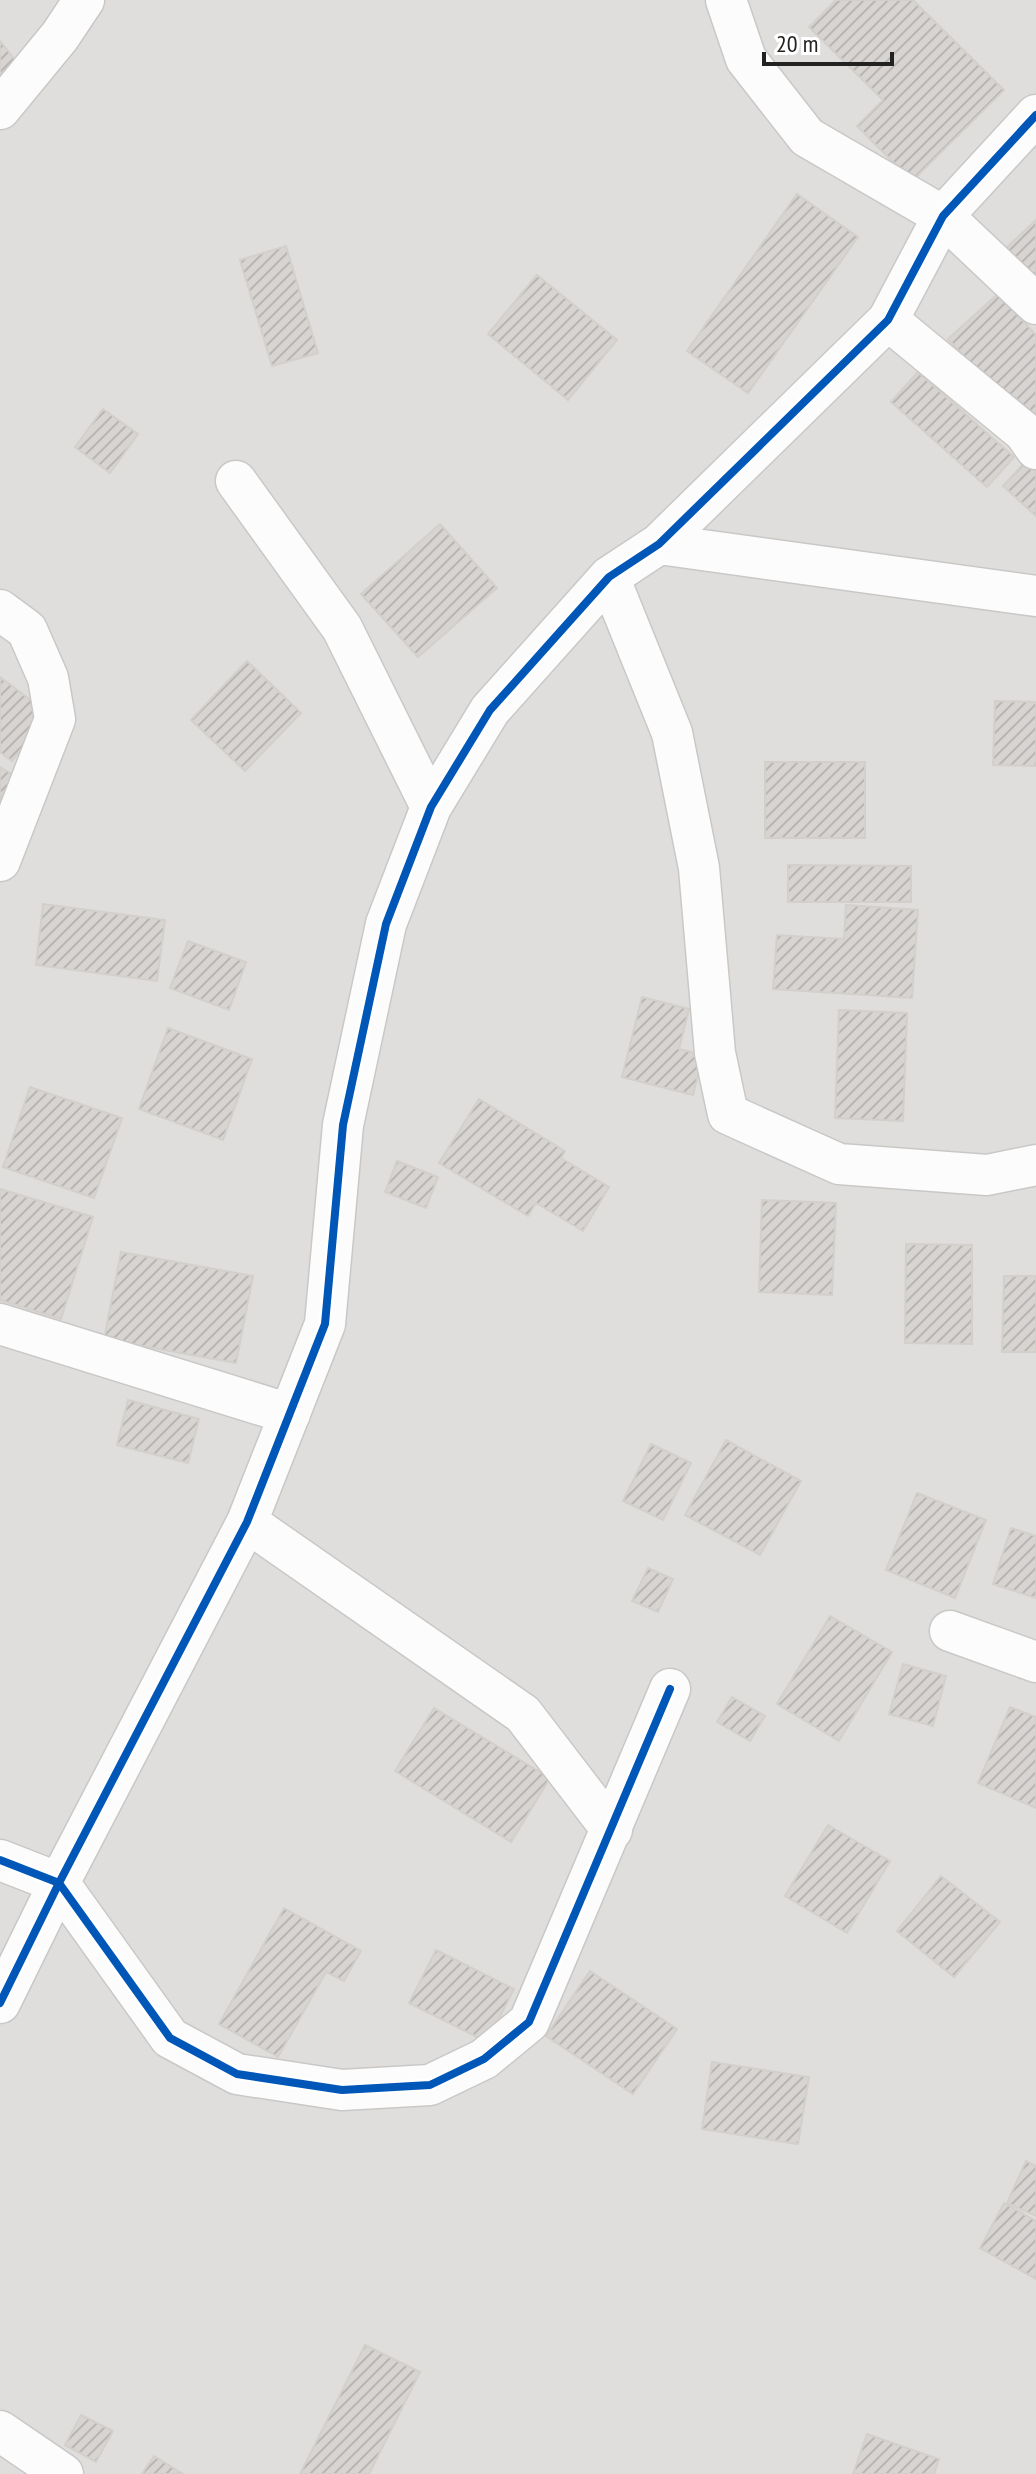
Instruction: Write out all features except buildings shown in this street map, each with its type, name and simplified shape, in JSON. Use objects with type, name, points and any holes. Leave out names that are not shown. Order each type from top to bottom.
[{"type":"street","points":[[0,109],[60,36],[84,0]]},
{"type":"street","points":[[726,0],[746,59],[807,137],[943,216],[1036,304]]},
{"type":"street","points":[[0,2003],[247,1522],[325,1324],[343,1125],[386,924],[431,807],[490,710],[609,577],[659,544],[888,320],[943,216],[1028,140]]},
{"type":"street","points":[[888,320],[1024,432],[1036,449]]},
{"type":"street","points":[[236,481],[342,628],[431,807]]},
{"type":"street","points":[[659,544],[1036,596]]},
{"type":"street","points":[[609,577],[672,733],[699,868],[715,1053],[728,1114],[839,1164],[987,1175],[1036,1165]]},
{"type":"street","points":[[0,610],[27,630],[48,678],[55,719],[0,861]]},
{"type":"street","points":[[0,1324],[290,1414]]},
{"type":"street","points":[[247,1522],[523,1714],[612,1830]]},
{"type":"street","points":[[950,1631],[1036,1662]]},
{"type":"street","points":[[0,1860],[59,1883],[170,2038],[237,2074],[342,2090],[430,2085],[484,2059],[529,2022],[670,1689]]},
{"type":"street","points":[[0,2431],[63,2474]]},
{"type":"shaded area","points":[[0,0],[1036,0],[1036,2474],[0,2474]]},
{"type":"cycle path","points":[[0,2003],[247,1522],[325,1324],[343,1125],[386,924],[431,807],[490,710],[609,577],[659,544],[888,320],[943,216],[1036,115]]},
{"type":"cycle path","points":[[0,1860],[59,1883],[170,2038],[237,2074],[342,2090],[430,2085],[484,2059],[529,2022],[670,1689]]}]
